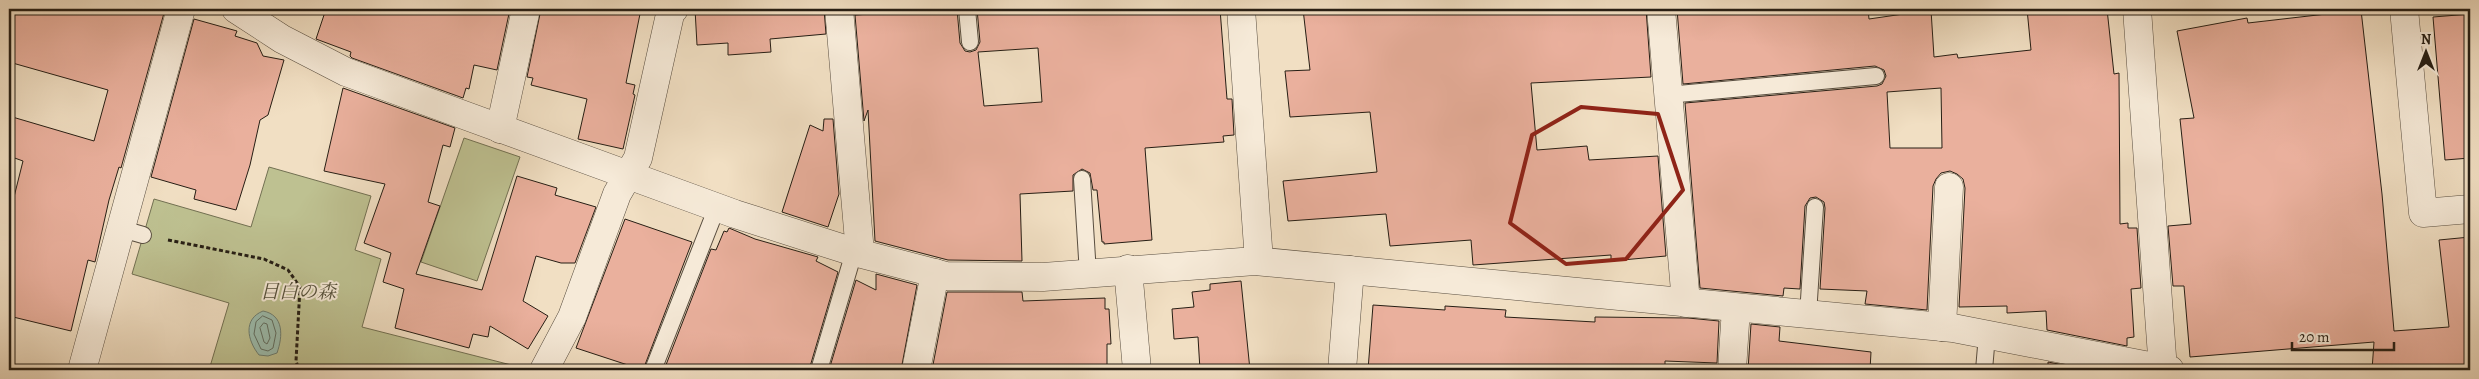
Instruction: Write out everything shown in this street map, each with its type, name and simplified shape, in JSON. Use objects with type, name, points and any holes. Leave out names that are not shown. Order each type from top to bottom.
[{"type":"street","points":[[82,370],[132,232],[181,9]]},
{"type":"street","points":[[236,9],[282,39],[346,72],[717,208],[857,253],[946,276],[1043,277],[1128,269],[1259,261],[1942,327],[2165,370],[2137,9]]},
{"type":"street","points":[[500,129],[526,9]]},
{"type":"street","points":[[544,370],[572,316],[617,194],[638,158],[671,10],[674,9]]},
{"type":"street","points":[[839,9],[857,253]]},
{"type":"street","points":[[1240,9],[1259,261]]},
{"type":"street","points":[[1661,9],[1686,303]]},
{"type":"street","points":[[2404,9],[2423,213],[2470,209]]},
{"type":"street","points":[[1942,327],[1949,187]]},
{"type":"street","points":[[1128,269],[1136,370]]},
{"type":"street","points":[[1342,370],[1350,270]]},
{"type":"street","points":[[916,370],[935,273]]},
{"type":"street","points":[[1732,370],[1736,308]]},
{"type":"lane","points":[[967,9],[970,42]]},
{"type":"lane","points":[[1667,95],[1876,76]]},
{"type":"lane","points":[[1082,179],[1088,274]]},
{"type":"lane","points":[[1808,315],[1815,207]]},
{"type":"lane","points":[[653,370],[717,208]]},
{"type":"lane","points":[[819,370],[857,253]]},
{"type":"lane","points":[[1984,370],[1987,335]]},
{"type":"path","points":[[132,232],[264,259],[288,270],[300,287],[296,361],[299,370]]},
{"type":"highlighted area","points":[[1581,107],[1658,114],[1683,190],[1626,259],[1566,264],[1510,223],[1532,135]]},
{"type":"green space","points":[[464,138],[520,157],[477,281],[421,262]]},
{"type":"green space","name":"目白の森","points":[[269,167],[371,196],[355,250],[381,259],[362,327],[523,368],[522,370],[209,370],[229,303],[132,274],[154,199],[251,227]]},
{"type":"water","points":[[263,311],[275,317],[281,333],[277,353],[268,356],[259,355],[252,343],[249,330],[252,319]]},
{"type":"building","points":[[9,9],[148,9],[164,13],[121,168],[119,167],[109,200],[95,262],[88,260],[71,331],[9,316],[9,217],[23,161],[9,156],[9,116],[94,141],[108,90],[9,62]]},
{"type":"building","points":[[326,9],[510,9],[497,70],[474,65],[469,89],[466,88],[463,98],[352,58],[350,56],[351,52],[316,39]]},
{"type":"building","points":[[541,9],[641,9],[626,83],[635,85],[633,94],[635,95],[623,149],[578,139],[587,99],[531,85],[533,78],[527,77]]},
{"type":"building","points":[[695,9],[824,9],[826,34],[770,39],[771,52],[728,55],[728,43],[697,45]]},
{"type":"building","points":[[910,9],[957,9],[960,43],[965,51],[970,52],[976,50],[980,42],[977,9],[1220,9],[1227,99],[1232,99],[1234,135],[1223,136],[1224,142],[1145,148],[1152,240],[1104,244],[1102,242],[1097,190],[1093,190],[1090,173],[1082,169],[1073,175],[1073,191],[1020,194],[1022,261],[948,260],[875,241],[868,110],[864,121],[855,15],[902,12]],"holes":[[[1038,48],[1042,102],[984,106],[978,52]]]},
{"type":"building","points":[[1303,9],[1646,9],[1651,77],[1531,83],[1537,150],[1587,146],[1589,160],[1658,156],[1666,256],[1611,261],[1611,255],[1473,265],[1471,240],[1390,246],[1386,214],[1288,221],[1283,181],[1377,172],[1370,112],[1290,117],[1285,71],[1310,70]]},
{"type":"building","points":[[1677,9],[1868,9],[1869,19],[1931,10],[1934,57],[1957,54],[1958,58],[2031,50],[2027,9],[2107,9],[2114,74],[2119,73],[2120,224],[2128,223],[2128,228],[2137,228],[2141,288],[2131,289],[2134,337],[2127,338],[2127,346],[2047,330],[2046,311],[2007,313],[2007,306],[1959,307],[1965,188],[1963,179],[1950,171],[1941,173],[1933,186],[1927,310],[1865,304],[1867,291],[1820,289],[1825,208],[1824,202],[1816,197],[1810,198],[1805,206],[1800,289],[1784,288],[1783,296],[1700,288],[1685,103],[1877,86],[1882,84],[1886,76],[1884,70],[1875,66],[1683,84]],"holes":[[[1941,88],[1942,148],[1890,148],[1887,92]]]},
{"type":"building","points":[[2361,10],[2382,194],[2394,331],[2449,327],[2439,240],[2470,237],[2470,370],[2372,370],[2374,342],[2190,357],[2184,286],[2173,286],[2168,226],[2191,224],[2180,119],[2194,118],[2177,31],[2247,18],[2248,23]]},
{"type":"building","points":[[2470,14],[2470,158],[2445,160],[2433,17]]},
{"type":"building","points":[[194,19],[237,31],[235,36],[257,43],[263,56],[284,60],[268,115],[260,120],[250,165],[236,210],[194,199],[196,190],[151,177]]},
{"type":"building","points":[[343,88],[455,128],[450,147],[443,145],[428,202],[440,206],[416,274],[482,290],[517,176],[557,188],[555,195],[596,207],[575,263],[561,263],[536,256],[523,301],[548,316],[528,349],[490,326],[488,337],[473,334],[469,348],[395,328],[404,289],[383,282],[391,253],[364,243],[385,184],[324,171]]},
{"type":"building","points":[[824,119],[833,119],[839,194],[828,227],[782,212],[810,125],[823,131]]},
{"type":"building","points":[[625,219],[692,242],[643,370],[576,348]]},
{"type":"building","points":[[729,228],[755,239],[818,257],[816,261],[838,272],[809,370],[664,370],[711,249],[716,250],[724,231],[727,232]]},
{"type":"building","points":[[876,274],[917,285],[901,370],[829,370],[856,280],[876,290]]},
{"type":"building","points":[[1241,281],[1250,370],[1200,370],[1198,337],[1174,339],[1172,309],[1194,307],[1192,292],[1210,290],[1210,284]]},
{"type":"building","points":[[947,292],[1022,292],[1023,301],[1105,298],[1105,309],[1109,309],[1111,344],[1107,344],[1107,370],[932,370]]},
{"type":"building","points":[[1373,305],[1445,310],[1445,306],[1506,310],[1505,317],[1595,322],[1595,317],[1688,318],[1719,321],[1717,363],[1665,361],[1665,370],[1368,370]]},
{"type":"building","points":[[1751,324],[1780,327],[1779,341],[1871,352],[1870,370],[1748,370]]},
{"type":"building","points":[[2048,362],[2089,370],[2048,370]]}]
